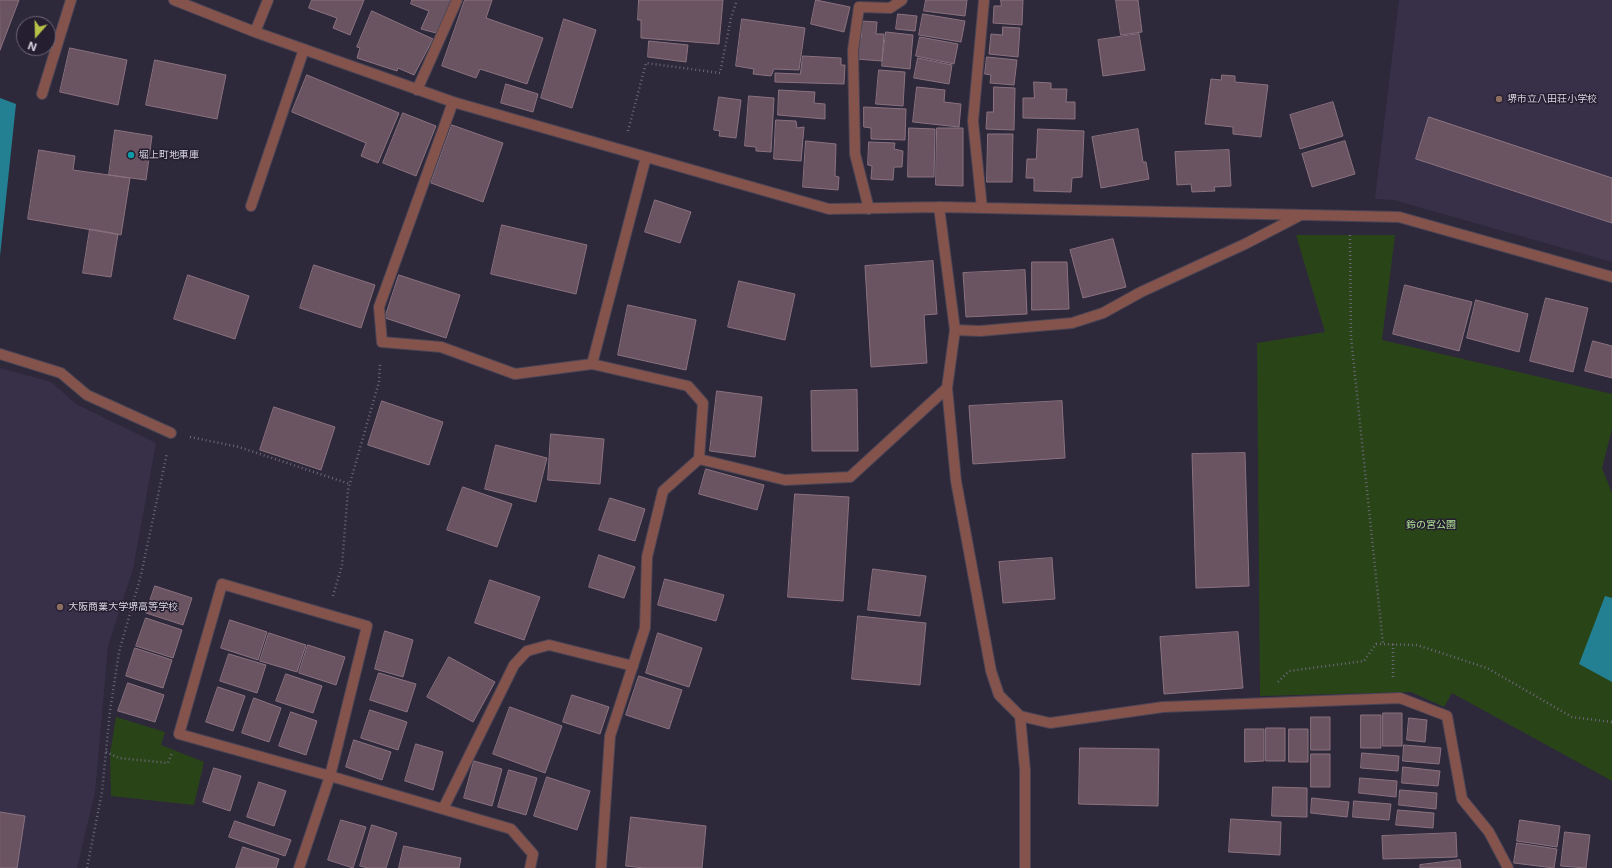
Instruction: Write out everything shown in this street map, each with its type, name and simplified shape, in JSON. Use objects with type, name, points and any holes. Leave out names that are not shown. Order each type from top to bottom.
[{"type":"street","points":[[42,94],[71,0]]},
{"type":"street","points":[[174,0],[255,32],[453,102],[829,209],[939,207],[1399,217],[1612,277]]},
{"type":"street","points":[[255,32],[268,0]]},
{"type":"street","points":[[417,90],[457,0]]},
{"type":"street","points":[[869,209],[855,154],[853,50],[859,7],[890,8],[902,0]]},
{"type":"street","points":[[982,208],[973,121],[984,0]]},
{"type":"street","points":[[251,206],[304,49]]},
{"type":"street","points":[[453,102],[378,307],[382,342],[441,347],[515,374],[592,364],[688,386],[703,403],[699,459],[663,491],[647,557],[645,628],[610,736],[601,868]]},
{"type":"street","points":[[592,364],[646,157]]},
{"type":"street","points":[[939,207],[955,330],[947,388],[956,481],[990,671],[999,695],[1020,716],[1050,723],[1163,707],[1400,698],[1447,716],[1462,799],[1489,832],[1508,868]]},
{"type":"street","points":[[955,330],[980,331],[1072,323],[1095,316],[1141,292],[1245,244],[1301,216]]},
{"type":"street","points":[[0,354],[61,373],[87,395],[171,434]]},
{"type":"street","points":[[699,459],[786,480],[850,477],[947,388]]},
{"type":"street","points":[[299,868],[330,776],[367,626],[222,584],[179,734],[330,776],[511,829],[533,854],[530,868]]},
{"type":"street","points":[[443,809],[514,666],[527,651],[549,645],[632,666]]},
{"type":"street","points":[[1020,716],[1025,770],[1025,868]]},
{"type":"path","points":[[622,150],[646,63],[720,73],[731,18],[737,0]]},
{"type":"path","points":[[1352,217],[1350,235],[1351,337],[1383,644]]},
{"type":"path","points":[[327,615],[342,565],[348,490],[379,382],[382,342]]},
{"type":"path","points":[[87,868],[102,792],[119,652],[141,575],[171,434],[239,447],[350,484]]},
{"type":"path","points":[[1274,702],[1274,686],[1289,671],[1364,661],[1376,644],[1417,645],[1487,668],[1572,717],[1612,722]]},
{"type":"path","points":[[1393,644],[1393,684]]},
{"type":"path","points":[[106,752],[119,758],[168,763]]},
{"type":"shaded area","name":"堺市立八田荘小学校","points":[[1399,0],[1612,0],[1612,262],[1394,200],[1375,199]]},
{"type":"shaded area","name":"大阪商業大学堺高等学校","points":[[0,368],[51,382],[76,404],[156,443],[133,569],[108,646],[95,792],[77,868],[0,868]]},
{"type":"green space","name":"鈴の宮公園","points":[[1296,235],[1395,235],[1382,340],[1612,394],[1612,429],[1602,468],[1612,493],[1612,781],[1452,693],[1444,707],[1411,692],[1260,696],[1257,343],[1325,332]]},
{"type":"green space","points":[[116,717],[165,732],[161,745],[204,762],[194,805],[111,796],[110,754]]},
{"type":"water","points":[[0,98],[16,104],[0,256]]},
{"type":"water","points":[[1605,596],[1612,598],[1612,682],[1579,664]]},
{"type":"building","points":[[0,0],[19,0],[0,50]]},
{"type":"building","points":[[312,0],[364,0],[350,35],[333,28],[337,18],[309,8]]},
{"type":"building","points":[[412,0],[451,0],[436,33],[421,29],[429,11],[411,4]]},
{"type":"building","points":[[465,0],[492,0],[486,18],[543,38],[527,84],[480,69],[476,78],[442,66]]},
{"type":"building","points":[[639,0],[723,0],[719,44],[641,38],[641,20],[638,20]]},
{"type":"building","points":[[816,0],[850,7],[844,32],[811,24]]},
{"type":"building","points":[[926,0],[967,0],[965,16],[924,11]]},
{"type":"building","points":[[1001,0],[1023,0],[1022,25],[993,23],[994,6],[1001,6]]},
{"type":"building","points":[[1116,0],[1138,0],[1142,32],[1121,35]]},
{"type":"building","points":[[372,11],[433,39],[414,75],[398,68],[397,71],[357,58],[360,48],[357,47]]},
{"type":"building","points":[[898,14],[917,16],[915,31],[896,29]]},
{"type":"building","points":[[923,14],[965,21],[961,42],[919,35]]},
{"type":"building","points":[[564,19],[596,30],[572,108],[541,98]]},
{"type":"building","points":[[742,19],[805,28],[799,70],[774,69],[771,76],[753,74],[754,69],[736,66]]},
{"type":"building","points":[[862,21],[877,22],[876,34],[884,34],[882,61],[856,59],[858,36],[861,37]]},
{"type":"building","points":[[1003,27],[1020,28],[1018,57],[989,54],[991,34],[1002,35]]},
{"type":"building","points":[[886,32],[913,35],[910,69],[882,66]]},
{"type":"building","points":[[1139,34],[1145,70],[1103,76],[1098,40]]},
{"type":"building","points":[[920,37],[958,44],[954,64],[916,56]]},
{"type":"building","points":[[649,41],[688,45],[686,62],[648,57]]},
{"type":"building","points":[[70,48],[127,60],[118,105],[60,92]]},
{"type":"building","points":[[803,56],[841,58],[841,65],[845,65],[844,84],[775,82],[775,73],[800,74]]},
{"type":"building","points":[[987,57],[1017,60],[1014,85],[990,83],[991,75],[985,74]]},
{"type":"building","points":[[918,58],[952,65],[949,84],[914,78]]},
{"type":"building","points":[[155,60],[226,75],[217,119],[146,105]]},
{"type":"building","points":[[879,70],[905,72],[903,106],[876,104]]},
{"type":"building","points":[[307,75],[399,113],[378,163],[361,156],[366,143],[292,112]]},
{"type":"building","points":[[1222,75],[1235,76],[1235,82],[1268,85],[1261,137],[1233,134],[1233,127],[1205,124],[1211,79],[1221,80]]},
{"type":"building","points":[[1034,82],[1051,83],[1051,89],[1067,89],[1066,102],[1075,102],[1075,119],[1023,118],[1023,98],[1034,98]]},
{"type":"building","points":[[506,84],[538,94],[533,112],[501,103]]},
{"type":"building","points":[[917,87],[945,90],[944,102],[961,104],[959,127],[913,122]]},
{"type":"building","points":[[994,87],[1015,88],[1014,130],[986,129],[987,112],[993,112]]},
{"type":"building","points":[[779,90],[815,92],[814,103],[825,104],[825,119],[778,115]]},
{"type":"building","points":[[749,96],[774,98],[771,152],[756,151],[756,147],[745,146]]},
{"type":"building","points":[[719,97],[741,100],[736,138],[719,136],[720,131],[714,130]]},
{"type":"building","points":[[1333,102],[1343,136],[1300,149],[1290,115]]},
{"type":"building","points":[[864,107],[906,109],[905,140],[871,139],[871,128],[864,127]]},
{"type":"building","points":[[403,113],[436,126],[416,176],[383,163]]},
{"type":"building","points":[[1429,117],[1612,178],[1612,223],[1416,159]]},
{"type":"building","points":[[776,120],[796,121],[797,128],[804,127],[801,161],[774,159]]},
{"type":"building","points":[[452,125],[503,143],[483,202],[431,183]]},
{"type":"building","points":[[909,128],[935,129],[934,177],[908,177]]},
{"type":"building","points":[[937,128],[963,128],[963,186],[936,185]]},
{"type":"building","points":[[1038,129],[1084,131],[1082,177],[1072,178],[1071,192],[1034,191],[1034,178],[1026,178],[1027,159],[1036,159]]},
{"type":"building","points":[[1138,129],[1143,162],[1146,162],[1149,179],[1101,188],[1092,137]]},
{"type":"building","name":"堀上町地車庫","points":[[115,130],[152,136],[146,180],[109,175]]},
{"type":"building","points":[[988,134],[1013,134],[1012,182],[987,182]]},
{"type":"building","points":[[806,141],[836,144],[835,176],[839,177],[838,190],[803,187]]},
{"type":"building","points":[[1345,141],[1355,174],[1312,187],[1302,154]]},
{"type":"building","points":[[869,142],[895,143],[894,149],[903,151],[902,167],[894,167],[893,180],[871,179],[872,166],[868,165]]},
{"type":"building","points":[[39,150],[75,156],[73,170],[130,178],[121,235],[28,219]]},
{"type":"building","points":[[1229,150],[1231,186],[1214,187],[1215,191],[1192,192],[1191,184],[1177,185],[1175,152]]},
{"type":"building","points":[[655,200],[691,212],[680,243],[645,232]]},
{"type":"building","points":[[502,225],[587,245],[576,294],[491,274]]},
{"type":"building","points":[[90,229],[118,234],[111,277],[83,273]]},
{"type":"building","points":[[1113,239],[1126,287],[1083,298],[1070,250]]},
{"type":"building","points":[[933,261],[937,314],[924,315],[927,363],[871,367],[865,266]]},
{"type":"building","points":[[1032,262],[1067,262],[1069,309],[1032,310]]},
{"type":"building","points":[[314,265],[375,285],[361,328],[300,308]]},
{"type":"building","points":[[1025,270],[1027,314],[966,317],[963,273]]},
{"type":"building","points":[[188,275],[249,296],[235,339],[174,319]]},
{"type":"building","points":[[399,275],[460,295],[446,338],[385,318]]},
{"type":"building","points":[[739,281],[795,294],[785,340],[728,327]]},
{"type":"building","points":[[1405,285],[1472,302],[1459,351],[1393,334]]},
{"type":"building","points":[[1546,298],[1588,308],[1573,372],[1530,361]]},
{"type":"building","points":[[1476,300],[1528,314],[1519,352],[1467,338]]},
{"type":"building","points":[[628,305],[696,320],[686,370],[618,355]]},
{"type":"building","points":[[1593,341],[1612,346],[1612,378],[1585,371]]},
{"type":"building","points":[[857,390],[858,451],[812,451],[811,391]]},
{"type":"building","points":[[717,391],[762,397],[755,457],[710,451]]},
{"type":"building","points":[[382,401],[443,422],[429,465],[368,445]]},
{"type":"building","points":[[1062,401],[1065,458],[973,464],[969,406]]},
{"type":"building","points":[[274,407],[335,427],[321,470],[260,450]]},
{"type":"building","points":[[551,434],[604,439],[600,484],[548,480]]},
{"type":"building","points":[[496,445],[547,458],[536,502],[485,489]]},
{"type":"building","points":[[1245,453],[1249,586],[1196,588],[1192,454]]},
{"type":"building","points":[[706,469],[764,485],[757,510],[699,494]]},
{"type":"building","points":[[463,487],[512,504],[497,547],[447,530]]},
{"type":"building","points":[[795,494],[849,497],[843,601],[788,597]]},
{"type":"building","points":[[610,498],[645,509],[635,541],[599,530]]},
{"type":"building","points":[[599,555],[635,567],[624,598],[589,587]]},
{"type":"building","points":[[1052,558],[1055,599],[1003,603],[999,562]]},
{"type":"building","points":[[873,569],[926,576],[920,616],[868,610]]},
{"type":"building","points":[[665,579],[724,595],[716,621],[658,605]]},
{"type":"building","points":[[490,580],[540,597],[524,640],[475,623]]},
{"type":"building","points":[[155,586],[192,598],[183,625],[146,613]]},
{"type":"building","points":[[858,616],[926,623],[920,685],[852,679]]},
{"type":"building","points":[[146,618],[182,630],[173,658],[136,646]]},
{"type":"building","points":[[230,620],[267,632],[258,660],[221,648]]},
{"type":"building","points":[[385,631],[413,640],[403,677],[375,669]]},
{"type":"building","points":[[1238,632],[1243,688],[1164,694],[1160,637]]},
{"type":"building","points":[[269,633],[306,645],[297,672],[260,661]]},
{"type":"building","points":[[658,633],[702,648],[689,687],[646,673]]},
{"type":"building","points":[[308,645],[345,657],[336,685],[299,673]]},
{"type":"building","points":[[135,648],[172,660],[163,688],[126,676]]},
{"type":"building","points":[[229,654],[266,665],[257,693],[220,681]]},
{"type":"building","points":[[449,657],[495,682],[473,722],[427,697]]},
{"type":"building","points":[[379,673],[416,684],[407,712],[370,700]]},
{"type":"building","points":[[286,674],[322,686],[313,713],[276,701]]},
{"type":"building","points":[[639,676],[682,690],[669,729],[626,715]]},
{"type":"building","points":[[128,683],[164,695],[155,722],[118,711]]},
{"type":"building","points":[[218,687],[245,696],[233,731],[206,722]]},
{"type":"building","points":[[572,695],[609,707],[600,734],[563,722]]},
{"type":"building","points":[[254,698],[281,708],[269,742],[242,733]]},
{"type":"building","points":[[510,707],[562,726],[545,773],[493,754]]},
{"type":"building","points":[[370,710],[407,722],[398,750],[361,738]]},
{"type":"building","points":[[291,712],[317,721],[306,755],[279,746]]},
{"type":"building","points":[[1383,713],[1402,713],[1402,746],[1383,746]]},
{"type":"building","points":[[1361,715],[1381,715],[1381,748],[1361,748]]},
{"type":"building","points":[[1311,717],[1330,717],[1330,750],[1311,750]]},
{"type":"building","points":[[1409,718],[1427,720],[1425,742],[1407,740]]},
{"type":"building","points":[[1266,728],[1285,728],[1285,761],[1266,761]]},
{"type":"building","points":[[1245,729],[1264,729],[1264,761],[1245,762]]},
{"type":"building","points":[[1289,729],[1308,729],[1308,762],[1289,762]]},
{"type":"building","points":[[354,740],[391,752],[382,780],[346,767]]},
{"type":"building","points":[[416,744],[443,752],[433,790],[405,781]]},
{"type":"building","points":[[1404,745],[1441,748],[1439,764],[1403,761]]},
{"type":"building","points":[[1080,748],[1159,749],[1158,806],[1079,804]]},
{"type":"building","points":[[1362,753],[1399,756],[1398,771],[1361,768]]},
{"type":"building","points":[[1311,754],[1330,754],[1330,787],[1311,787]]},
{"type":"building","points":[[474,761],[502,769],[492,806],[464,798]]},
{"type":"building","points":[[1403,767],[1440,771],[1438,786],[1402,783]]},
{"type":"building","points":[[214,768],[241,776],[230,811],[203,802]]},
{"type":"building","points":[[509,770],[537,778],[526,815],[498,807]]},
{"type":"building","points":[[547,777],[590,791],[577,830],[534,816]]},
{"type":"building","points":[[1360,778],[1397,781],[1396,797],[1359,793]]},
{"type":"building","points":[[259,782],[286,791],[274,826],[247,817]]},
{"type":"building","points":[[1273,787],[1307,788],[1307,817],[1272,816]]},
{"type":"building","points":[[1400,790],[1437,793],[1436,809],[1399,805]]},
{"type":"building","points":[[1312,798],[1349,802],[1347,817],[1311,813]]},
{"type":"building","points":[[1354,801],[1391,804],[1389,820],[1353,817]]},
{"type":"building","points":[[1398,810],[1434,813],[1433,828],[1396,825]]},
{"type":"building","points":[[0,812],[25,816],[17,868],[0,868]]},
{"type":"building","points":[[631,817],[706,826],[702,868],[644,868],[626,866]]},
{"type":"building","points":[[1231,819],[1281,822],[1280,855],[1229,852]]},
{"type":"building","points":[[341,820],[366,827],[353,868],[328,860]]},
{"type":"building","points":[[1520,820],[1560,826],[1557,847],[1517,841]]},
{"type":"building","points":[[235,821],[291,840],[285,856],[229,837]]},
{"type":"building","points":[[372,825],[397,833],[386,868],[368,868],[360,866]]},
{"type":"building","points":[[1565,832],[1590,835],[1586,868],[1561,866]]},
{"type":"building","points":[[1456,833],[1457,857],[1383,859],[1382,836]]},
{"type":"building","points":[[1517,843],[1557,849],[1554,868],[1514,863]]},
{"type":"building","points":[[404,846],[461,858],[459,868],[399,868]]},
{"type":"building","points":[[243,847],[279,859],[276,868],[236,868]]},
{"type":"building","points":[[1460,860],[1461,868],[1420,868],[1420,865]]},
{"type":"place","name":"堺市立八田荘小学校","points":[[1499,99]]},
{"type":"place","name":"堀上町地車庫","points":[[131,155]]},
{"type":"place","name":"大阪商業大学堺高等学校","points":[[60,607]]}]
